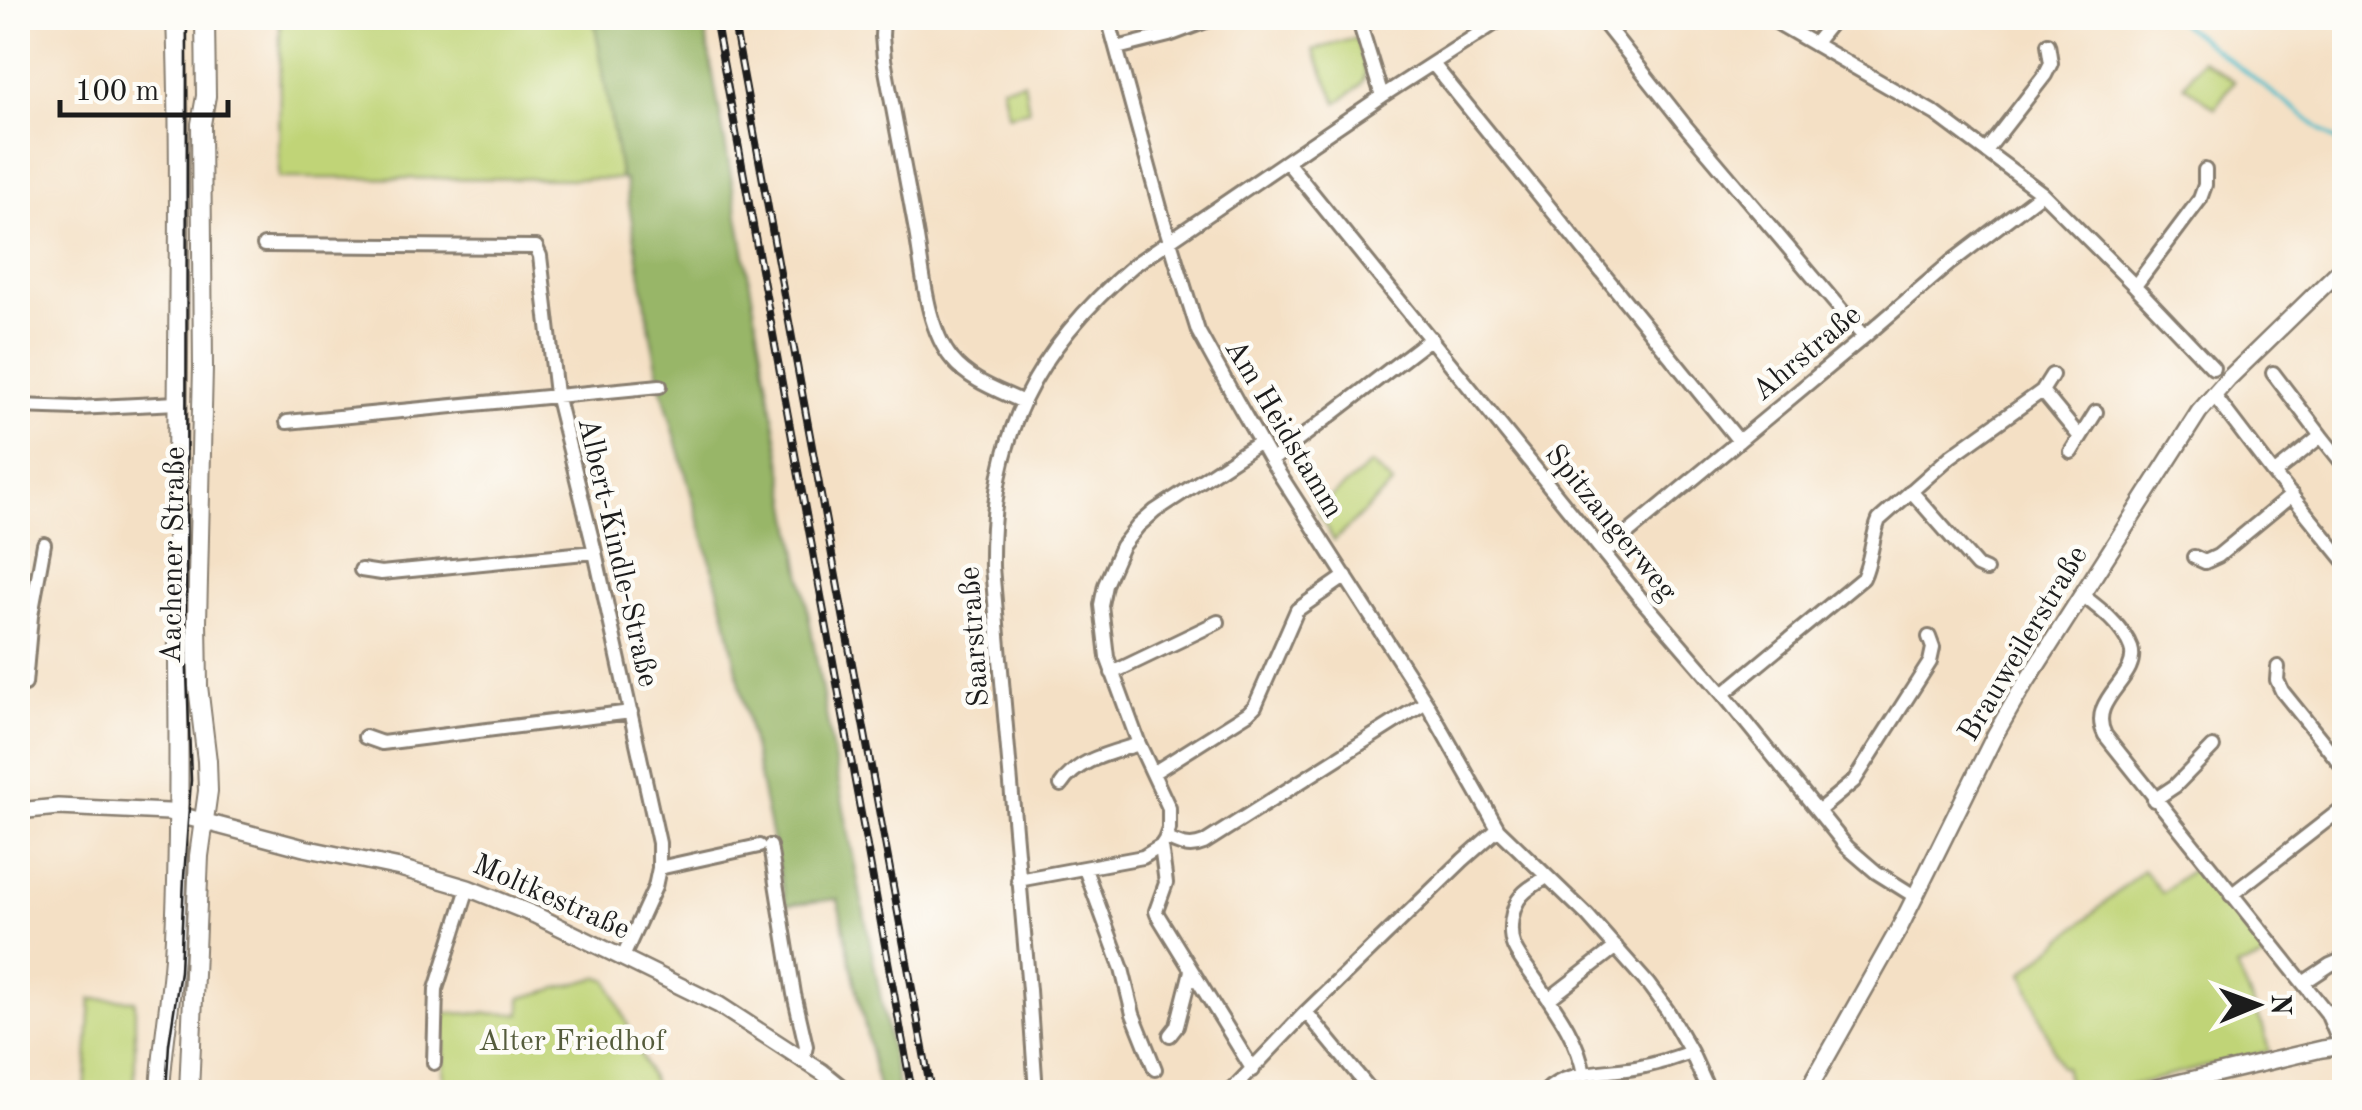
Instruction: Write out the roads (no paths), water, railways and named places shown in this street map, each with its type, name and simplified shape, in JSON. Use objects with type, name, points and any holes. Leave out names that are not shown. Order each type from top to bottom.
[{"type":"main road","name":"Aachener Straße","points":[[160,1092],[174,959],[177,814],[180,134],[176,18]]},
{"type":"main road","name":"Aachener Straße","points":[[189,1092],[199,856],[208,771],[198,686],[197,622],[205,18]]},
{"type":"main road","points":[[177,54],[184,46],[193,46],[206,82]]},
{"type":"main road","points":[[177,403],[202,388]]},
{"type":"main road","points":[[177,403],[189,408],[201,430]]},
{"type":"street","points":[[883,18],[884,59],[934,324],[950,356],[973,378],[1024,402]]},
{"type":"street","name":"Am Heidstamm","points":[[1108,18],[1198,331],[1260,442],[1426,702],[1498,830],[1587,915],[1648,984],[1691,1052],[1709,1092]]},
{"type":"street","points":[[1117,48],[1214,18]]},
{"type":"street","points":[[1358,18],[1382,96]]},
{"type":"street","name":"Saarstraße","points":[[1036,1092],[994,609],[991,525],[1009,436],[1056,344],[1100,294],[1134,265],[1503,18]]},
{"type":"street","points":[[1600,18],[1864,337]]},
{"type":"street","points":[[1769,18],[1936,114],[2042,193],[2213,368]]},
{"type":"street","points":[[1814,44],[1835,18]]},
{"type":"street","points":[[1986,150],[2046,75],[2051,62],[2048,44]]},
{"type":"street","points":[[1434,64],[1739,440]]},
{"type":"street","name":"Spitzangerweg","points":[[1286,162],[1818,811],[1860,860],[1916,898]]},
{"type":"street","points":[[2136,286],[2200,199],[2205,186],[2204,170]]},
{"type":"street","name":"Ahrstraße","points":[[1604,553],[1950,263],[2042,193]]},
{"type":"street","name":"Albert-Kindle-Straße","points":[[264,245],[536,247],[556,394],[659,842],[660,868],[623,957]]},
{"type":"street","name":"Brauweilerstraße","points":[[1807,1092],[1916,898],[1995,735],[2082,595],[2213,394],[2344,266]]},
{"type":"street","points":[[1271,461],[1431,338]]},
{"type":"street","points":[[2274,374],[2344,464]]},
{"type":"street","points":[[1724,694],[1862,578],[1880,520],[1910,490],[2042,391],[2052,375]]},
{"type":"street","points":[[287,422],[660,386]]},
{"type":"street","points":[[2042,391],[2080,436]]},
{"type":"street","points":[[2213,394],[2344,560]]},
{"type":"street","points":[[18,406],[77,408],[177,403]]},
{"type":"street","points":[[2071,452],[2096,412]]},
{"type":"street","points":[[2274,474],[2322,436]]},
{"type":"street","points":[[1253,1070],[1156,911],[1166,883],[1164,842],[1169,808],[1138,744],[1107,657],[1102,604],[1108,575],[1122,546],[1138,526],[1260,442]]},
{"type":"street","points":[[1910,490],[1977,566],[1986,570]]},
{"type":"street","points":[[2194,557],[2205,562],[2218,556],[2292,495]]},
{"type":"street","points":[[25,684],[24,616],[44,544]]},
{"type":"street","points":[[360,570],[382,574],[595,552]]},
{"type":"street","points":[[1153,772],[1255,706],[1298,610],[1346,576]]},
{"type":"street","points":[[2082,595],[2106,614],[2130,644],[2132,655],[2104,706],[2099,724],[2104,735],[2327,1013],[2343,1046],[2139,1092]]},
{"type":"street","points":[[1112,672],[1218,622]]},
{"type":"street","points":[[1818,811],[1854,782],[1911,693],[1930,662],[1929,637]]},
{"type":"street","points":[[2278,668],[2278,685],[2344,768]]},
{"type":"street","points":[[1018,880],[1143,857],[1164,842],[1194,847],[1204,843],[1426,702]]},
{"type":"street","points":[[365,737],[382,742],[631,712]]},
{"type":"street","points":[[1061,785],[1079,766],[1138,744]]},
{"type":"street","points":[[2154,800],[2176,786],[2213,747]]},
{"type":"street","name":"Moltkestraße","points":[[18,811],[58,807],[177,814],[304,848],[418,872],[468,888],[535,915],[720,1005],[847,1092]]},
{"type":"street","points":[[2232,895],[2344,808]]},
{"type":"street","points":[[1230,1092],[1306,1012],[1498,830]]},
{"type":"street","points":[[660,868],[764,846],[806,1046],[803,1061]]},
{"type":"street","points":[[1085,869],[1155,1069]]},
{"type":"street","points":[[1546,876],[1520,896],[1514,908],[1513,945],[1576,1045],[1584,1075]]},
{"type":"street","points":[[434,1063],[436,989],[468,888]]},
{"type":"street","points":[[1549,999],[1616,947]]},
{"type":"street","points":[[2303,983],[2344,958]]},
{"type":"street","points":[[1170,1034],[1177,1026],[1192,972]]},
{"type":"street","points":[[1306,1012],[1372,1092]]},
{"type":"street","points":[[1545,1092],[1559,1080],[1646,1066],[1691,1052]]},
{"type":"waterway","points":[[2174,18],[2344,147]]},
{"type":"tram line","points":[[166,1092],[180,971],[191,780],[186,646],[187,18]]},
{"type":"railway","points":[[715,18],[912,1092]]},
{"type":"railway","points":[[733,18],[931,1092]]},
{"type":"park label","name":"Alter Friedhof","points":[[572,1040]]}]
